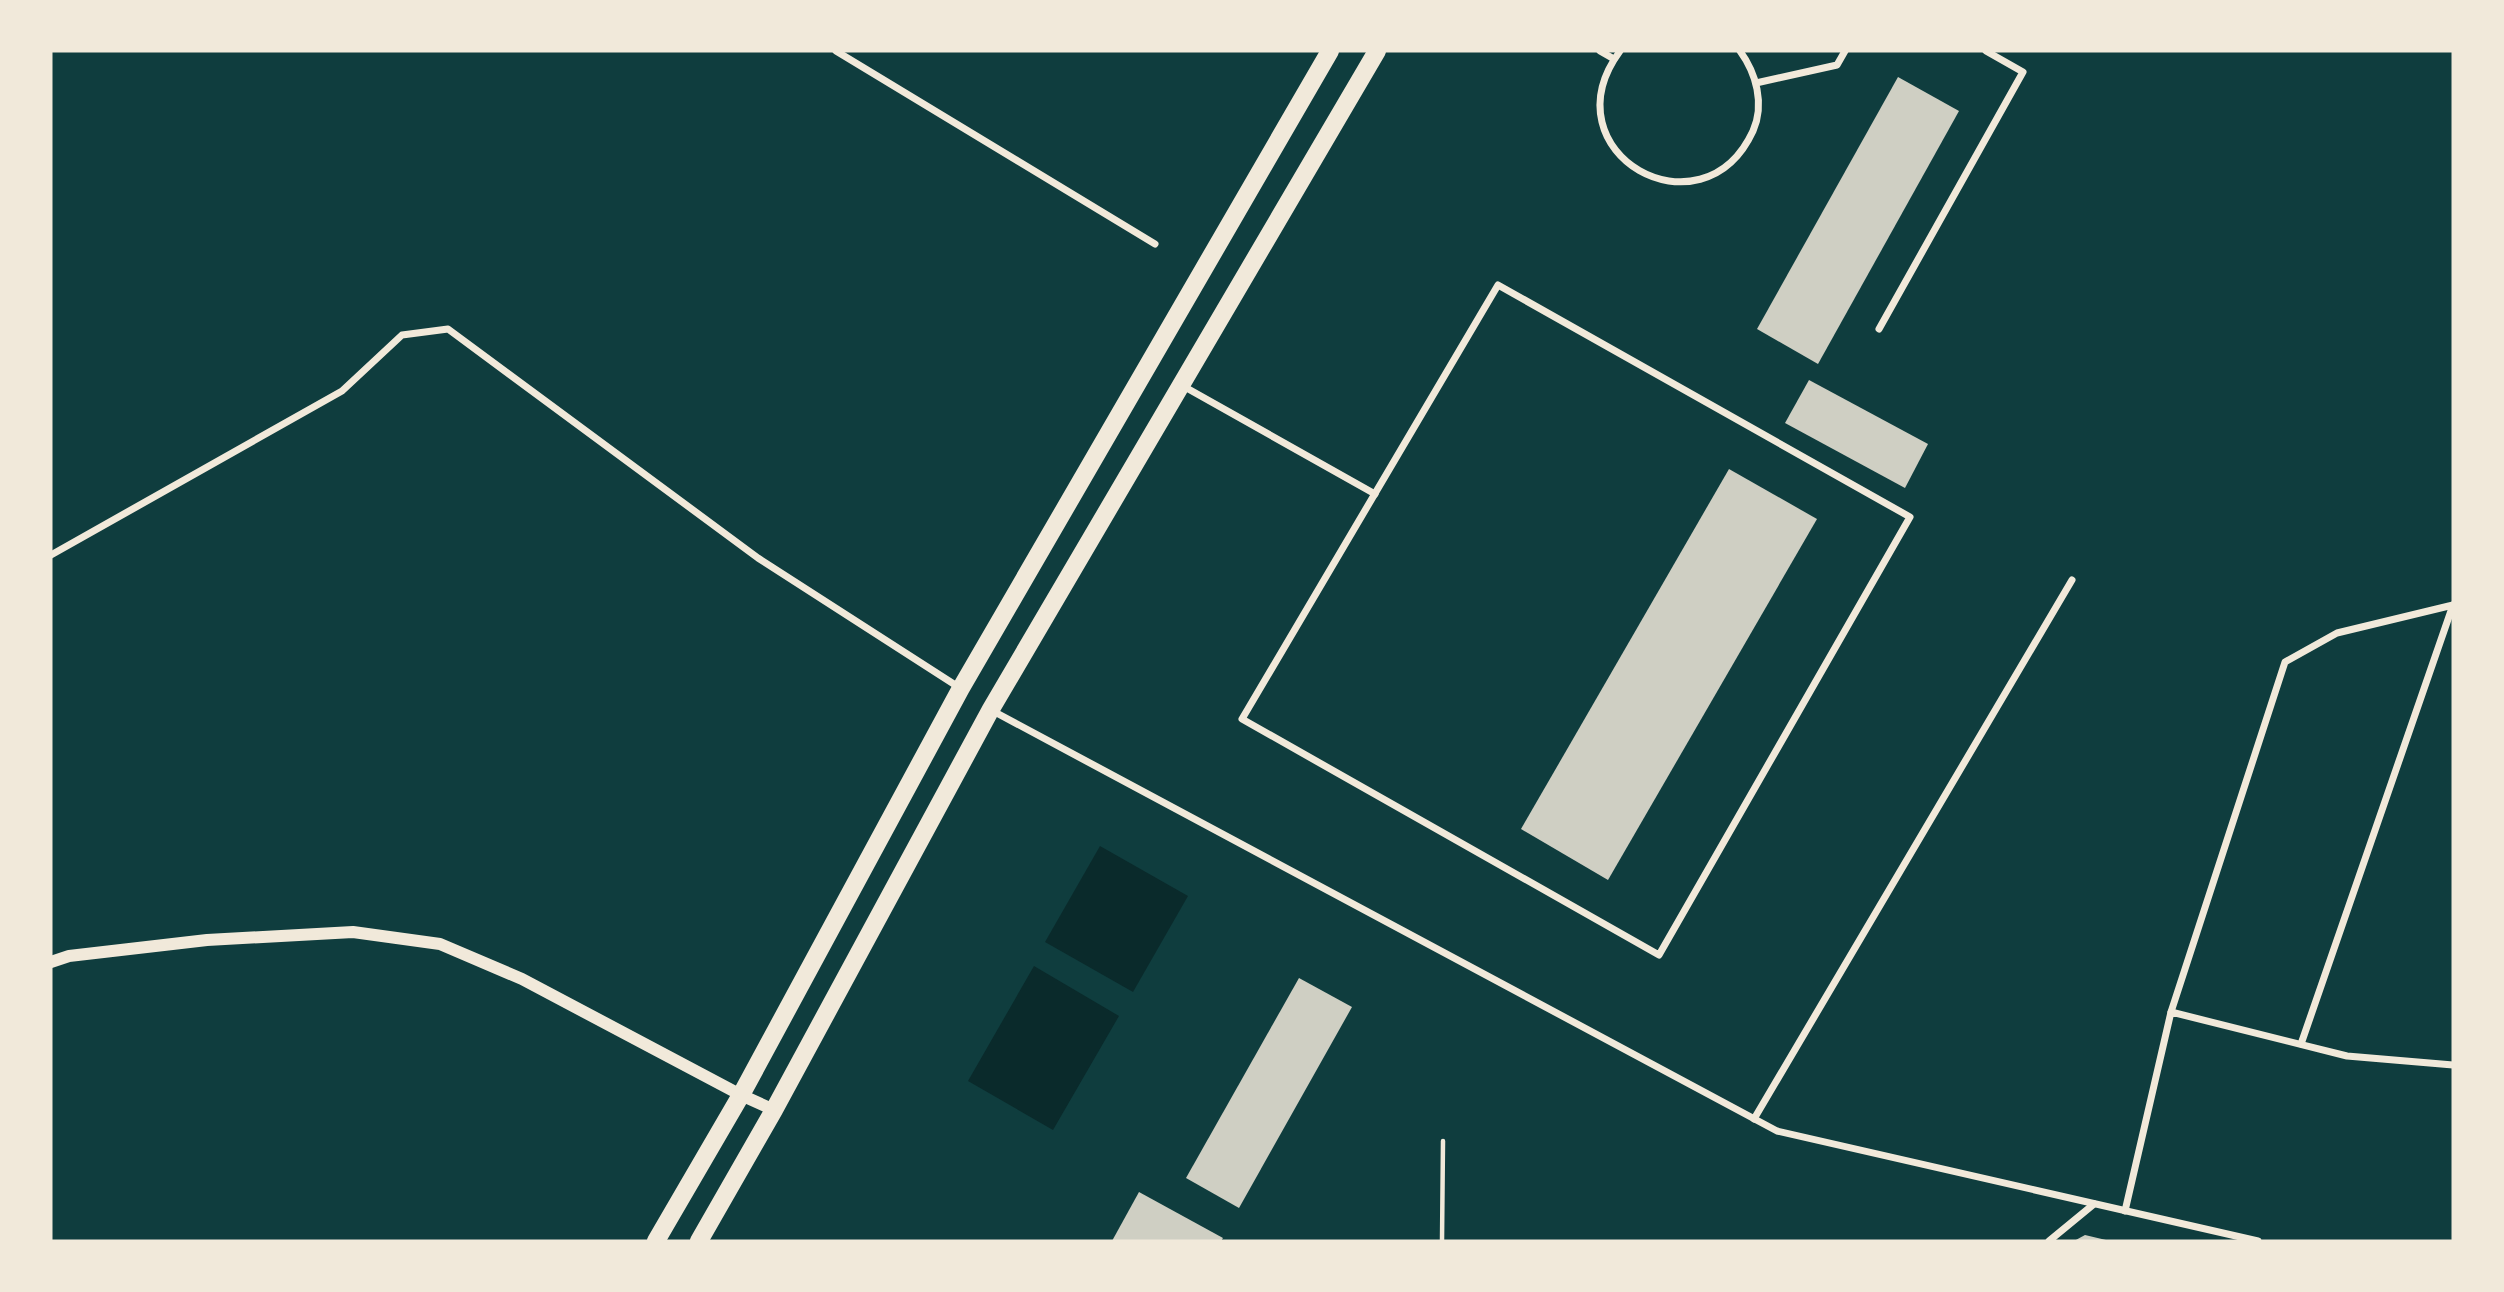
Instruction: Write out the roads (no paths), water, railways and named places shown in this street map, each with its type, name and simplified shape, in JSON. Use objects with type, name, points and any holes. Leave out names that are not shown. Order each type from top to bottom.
[{"type":"main road","points":[[656,1241],[741,1095],[961,688],[1329,51]]},
{"type":"main road","points":[[699,1241],[775,1110],[991,709],[1377,51]]},
{"type":"street","points":[[836,51],[1155,244]]},
{"type":"street","points":[[1600,51],[1614,59]]},
{"type":"street","points":[[1620,51],[1604,77],[1600,93],[1600,109],[1609,140],[1618,154],[1643,174],[1675,182],[1707,177],[1735,160],[1756,125],[1759,104],[1756,83],[1749,63],[1740,51]]},
{"type":"street","points":[[1756,83],[1838,65],[1845,51]]},
{"type":"street","points":[[1879,329],[2023,72],[1986,51]]},
{"type":"street","points":[[1498,285],[1910,517],[1659,955],[1242,719],[1375,494],[1498,285]]},
{"type":"street","points":[[51,555],[342,391],[402,335],[448,329],[758,558],[961,688]]},
{"type":"street","points":[[1181,385],[1375,494]]},
{"type":"street","points":[[1754,1119],[2073,580]]},
{"type":"street","points":[[2125,1211],[2171,1012],[2285,662],[2337,633],[2453,605]]},
{"type":"street","points":[[2301,1044],[2453,605]]},
{"type":"street","points":[[991,709],[1777,1131],[2258,1241]]},
{"type":"street","points":[[51,962],[69,956],[207,940],[354,932],[440,944],[522,979],[741,1095],[775,1110]]},
{"type":"street","points":[[2171,1012],[2347,1056],[2453,1065]]},
{"type":"street","points":[[2049,1241],[2094,1204]]},
{"type":"water","points":[[1100,846],[1188,896],[1133,992],[1045,942]]},
{"type":"water","points":[[1034,966],[1119,1016],[1053,1130],[968,1081]]}]
